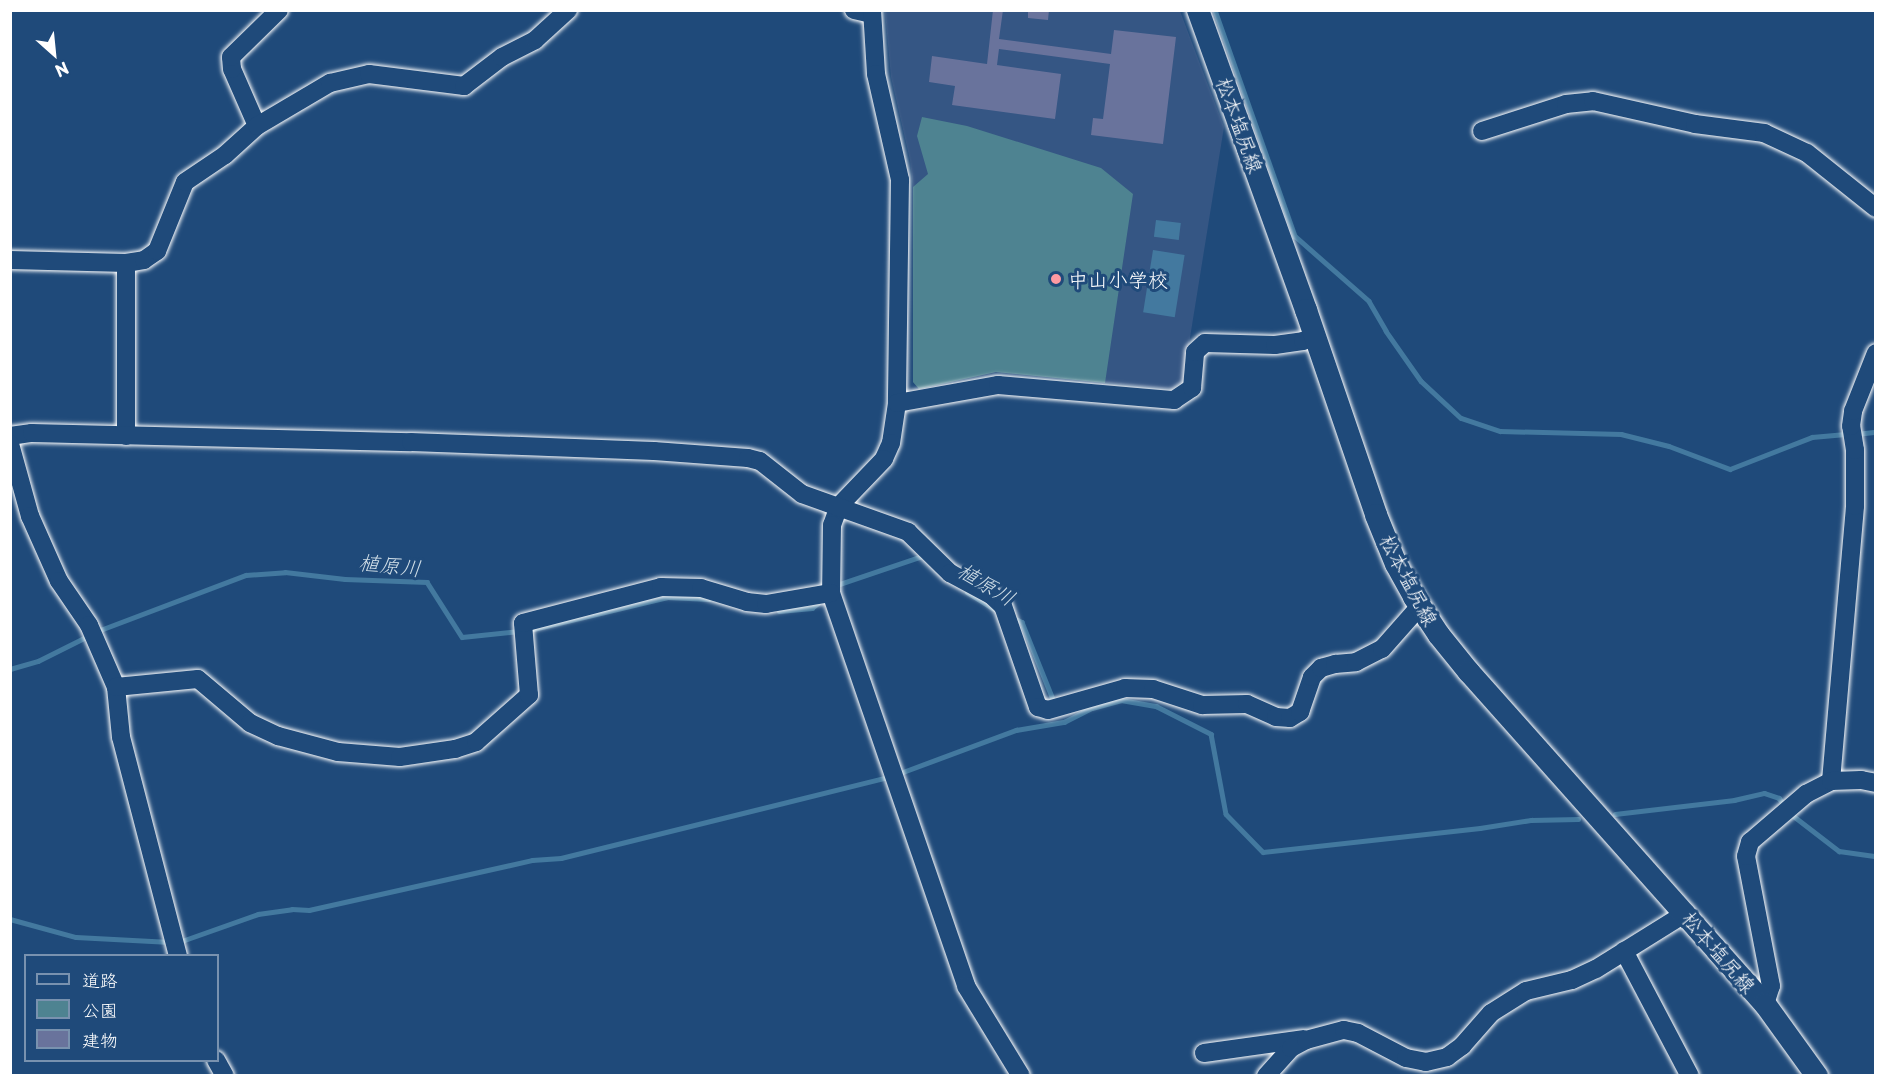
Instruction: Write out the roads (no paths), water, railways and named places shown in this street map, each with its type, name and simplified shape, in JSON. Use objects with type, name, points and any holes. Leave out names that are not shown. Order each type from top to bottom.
[{"type":"main road","name":"松本塩尻線","points":[[1198,10],[1315,336],[1376,515],[1396,564],[1420,606],[1469,672],[1765,1004],[1817,1076]]},
{"type":"street","points":[[257,126],[231,69],[231,57],[279,10]]},
{"type":"street","points":[[10,260],[126,263],[144,260],[157,251],[185,182],[225,155],[257,126],[330,83],[369,74],[464,86],[502,57],[535,40],[568,10]]},
{"type":"street","points":[[854,10],[872,12],[876,74],[900,180],[897,403],[891,443],[884,459],[838,506],[832,525],[831,593],[966,986],[1021,1076]]},
{"type":"street","points":[[1482,131],[1566,104],[1593,101],[1695,124],[1764,133],[1807,153],[1875,208]]},
{"type":"street","points":[[126,263],[126,436]]},
{"type":"street","points":[[897,403],[998,384],[1174,400],[1192,388],[1195,352],[1205,343],[1275,345],[1303,341],[1315,336]]},
{"type":"street","points":[[1831,782],[1855,506],[1855,450],[1851,426],[1853,411],[1875,353]]},
{"type":"street","points":[[10,436],[32,433],[643,450],[748,458],[760,461],[801,494],[908,532],[950,573],[991,595],[1003,606],[1038,707],[1048,710],[1125,688],[1154,689],[1202,705],[1247,704],[1276,717],[1290,718],[1300,712],[1312,677],[1321,668],[1356,662],[1382,649],[1420,606]]},
{"type":"street","points":[[10,444],[30,516],[59,581],[89,626],[116,687],[121,737],[177,954]]},
{"type":"street","points":[[116,687],[198,679],[250,723],[278,736],[338,752],[400,757],[455,749],[476,742],[529,695],[523,623],[661,587],[701,588],[747,602],[766,604],[831,593]]},
{"type":"street","points":[[1765,1004],[1771,986],[1746,856],[1750,842],[1806,794],[1831,782],[1861,780],[1875,783]]},
{"type":"street","points":[[1266,1076],[1291,1048],[1308,1039],[1344,1030],[1358,1033],[1406,1058],[1426,1062],[1447,1057],[1462,1046],[1491,1013],[1526,991],[1572,980],[1596,969],[1686,913]]},
{"type":"street","points":[[1624,951],[1690,1076]]},
{"type":"street","points":[[1204,1053],[1294,1038],[1308,1039]]},
{"type":"street","points":[[217,1062],[225,1076]]},
{"type":"waterway","points":[[1215,10],[1295,236],[1369,301],[1386,331],[1421,381],[1461,418],[1500,431],[1621,434],[1669,446],[1730,469],[1812,437],[1848,434]]},
{"type":"waterway","points":[[1856,434],[1876,432]]},
{"type":"waterway","name":"植原川","points":[[840,584],[925,555]]},
{"type":"waterway","name":"植原川","points":[[95,632],[246,575],[285,572],[345,579],[427,582],[462,637],[519,631]]},
{"type":"waterway","name":"植原川","points":[[967,592],[993,608]]},
{"type":"waterway","name":"植原川","points":[[533,629],[668,597],[709,599]]},
{"type":"waterway","name":"植原川","points":[[779,611],[812,608],[818,603]]},
{"type":"waterway","name":"植原川","points":[[1012,617],[1022,622],[1055,704]]},
{"type":"waterway","name":"植原川","points":[[10,669],[38,661],[88,636]]},
{"type":"waterway","points":[[903,772],[1016,730],[1064,722],[1092,708],[1121,700],[1156,706],[1211,734],[1226,814],[1263,852],[1480,828],[1531,820],[1578,819]]},
{"type":"waterway","points":[[179,942],[258,914],[292,909],[309,910],[532,860],[561,858],[885,778]]},
{"type":"waterway","points":[[1615,814],[1734,800],[1764,793],[1779,798],[1786,807]]},
{"type":"waterway","points":[[1791,814],[1839,851],[1876,856]]},
{"type":"waterway","points":[[10,919],[76,937],[170,942]]},
{"type":"place","name":"中山小学校","points":[[1056,279]]}]
